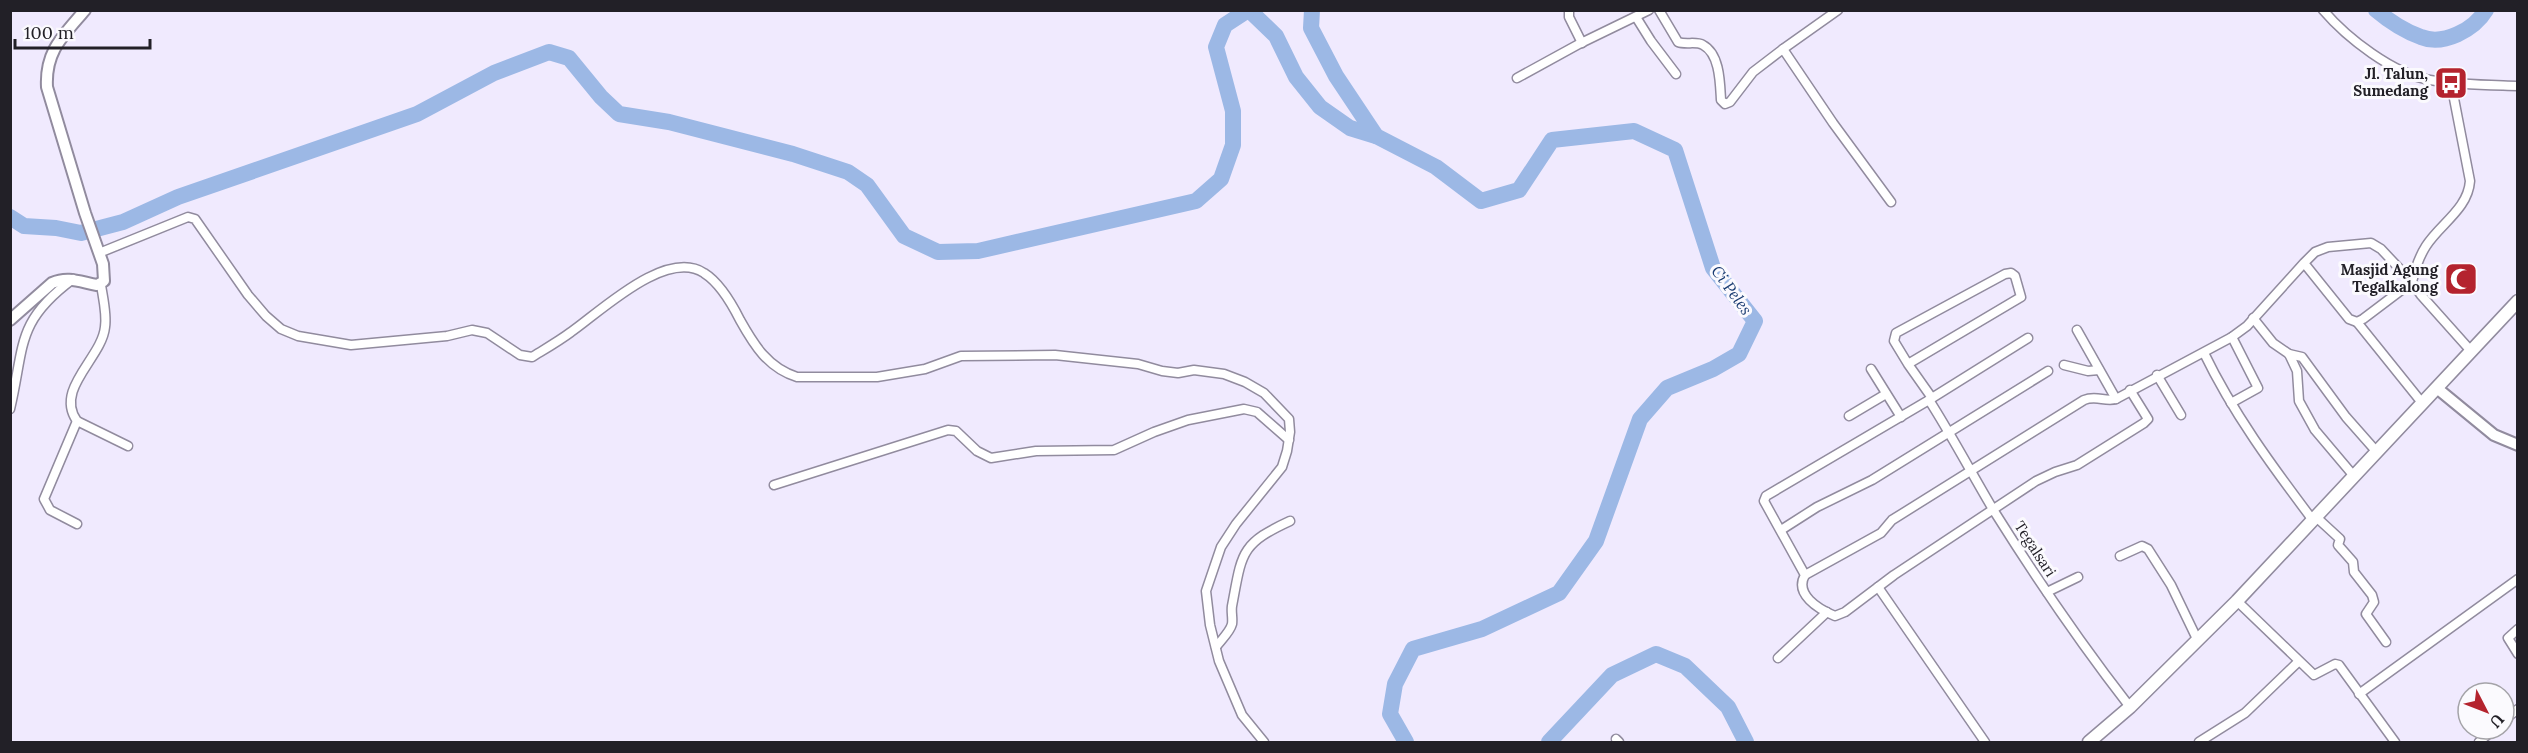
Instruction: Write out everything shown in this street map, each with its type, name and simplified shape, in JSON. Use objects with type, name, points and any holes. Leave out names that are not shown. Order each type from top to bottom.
[{"type":"main road","points":[[2089,742],[2130,706],[2237,601],[2352,475],[2438,389],[2517,301]]},
{"type":"street","points":[[85,10],[53,49],[46,75],[51,105],[105,276],[101,285],[105,327],[101,342],[78,377],[70,406],[77,421],[128,446]]},
{"type":"street","points":[[1569,10],[1569,17],[1582,42]]},
{"type":"street","points":[[1517,78],[1582,42],[1649,10]]},
{"type":"street","points":[[1659,10],[1678,42],[1702,44],[1710,51],[1717,64],[1721,100],[1725,104],[1730,102],[1753,72],[1838,10]]},
{"type":"street","points":[[2324,10],[2344,31],[2390,65],[2428,80],[2517,86]]},
{"type":"street","points":[[1636,18],[1676,74]]},
{"type":"street","points":[[1783,49],[1833,123],[1891,202]]},
{"type":"street","points":[[2357,322],[2412,282],[2415,269],[2426,246],[2469,194],[2470,181],[2451,83]]},
{"type":"street","points":[[99,254],[189,217],[195,219],[248,295],[281,329],[298,336],[351,345],[447,336],[472,330],[487,333],[520,355],[532,357],[571,332],[630,287],[661,272],[681,268],[695,269],[704,273],[720,290],[759,352],[784,373],[797,377],[877,377],[925,369],[961,356],[1028,354],[1138,364],[1178,373],[1194,370],[1224,375],[1245,382],[1264,393],[1289,419],[1289,440],[1282,467],[1236,524],[1221,547],[1206,591],[1210,624],[1219,661],[1242,715],[1263,742]]},
{"type":"street","points":[[2130,390],[2147,421],[2077,465],[2036,481],[1878,587],[1845,612],[1835,616],[1827,612],[1807,597],[1802,590],[1801,581],[1804,575],[1881,533],[1892,519],[2084,400],[2092,397],[2116,399],[2130,390],[2157,375],[2232,337],[2253,318],[2314,252],[2328,247],[2371,243],[2381,249],[2471,351]]},
{"type":"street","points":[[2304,263],[2349,319],[2357,322],[2423,404]]},
{"type":"street","name":"Tegalsari","points":[[1908,364],[2021,297],[2015,276],[2011,273],[2005,274],[1896,333],[1894,341],[1993,509],[2091,656],[2130,706]]},
{"type":"street","points":[[10,320],[52,283],[74,279],[101,285]]},
{"type":"street","points":[[10,409],[22,341],[27,327],[34,315],[56,292],[74,279]]},
{"type":"street","points":[[2253,318],[2273,343],[2289,354],[2302,357],[2346,417],[2376,451]]},
{"type":"street","points":[[2077,330],[2116,399]]},
{"type":"street","points":[[2231,403],[2258,388],[2232,337]]},
{"type":"street","points":[[1804,575],[1764,501],[1766,496],[1901,417],[2028,338]]},
{"type":"street","points":[[2204,353],[2231,403],[2264,455],[2314,518],[2340,539],[2338,545],[2353,562],[2354,572],[2372,596],[2374,602],[2366,614],[2386,642]]},
{"type":"street","points":[[2289,354],[2296,371],[2299,401],[2315,430],[2352,475]]},
{"type":"street","points":[[2064,365],[2088,371],[2099,370]]},
{"type":"street","points":[[1871,369],[1901,417]]},
{"type":"street","points":[[1781,530],[1816,507],[1872,480],[2048,371]]},
{"type":"street","points":[[2157,375],[2181,415]]},
{"type":"street","points":[[2438,389],[2494,435],[2517,445]]},
{"type":"street","points":[[1849,416],[1886,393]]},
{"type":"street","points":[[774,485],[948,430],[956,431],[977,451],[991,458],[1036,451],[1114,450],[1188,420],[1244,409],[1257,412],[1289,440]]},
{"type":"street","points":[[77,421],[45,499],[50,510],[77,524]]},
{"type":"street","points":[[1216,647],[1232,622],[1231,609],[1242,557],[1259,537],[1290,521]]},
{"type":"street","points":[[2120,556],[2142,546],[2148,549],[2171,585],[2198,641]]},
{"type":"street","points":[[2047,592],[2078,577]]},
{"type":"street","points":[[2359,694],[2517,579]]},
{"type":"street","points":[[1878,587],[1985,742]]},
{"type":"street","points":[[2237,601],[2298,662],[2316,675],[2339,664],[2396,742]]},
{"type":"street","points":[[1778,658],[1827,612]]},
{"type":"street","points":[[2517,629],[2508,638],[2517,654]]},
{"type":"street","points":[[2199,742],[2245,713],[2298,662]]},
{"type":"waterway","points":[[10,217],[24,226],[56,228],[81,233],[123,222],[178,197],[417,114],[494,73],[549,52],[569,58],[601,97],[619,114],[669,122],[793,154],[848,172],[867,185],[904,236],[938,252],[978,251],[1196,201],[1221,179],[1233,145],[1233,111],[1216,47],[1225,25],[1248,10]]},
{"type":"waterway","points":[[1249,10],[1276,36],[1296,77],[1320,107],[1350,128],[1376,136]]},
{"type":"waterway","name":"Ci Peles","points":[[1312,10],[1311,28],[1336,76],[1376,136],[1436,167],[1481,201],[1519,190],[1552,140],[1634,131],[1675,150],[1713,268],[1755,321],[1739,354],[1713,369],[1667,388],[1640,419],[1596,541],[1559,593],[1482,629],[1413,649],[1395,684],[1390,714],[1406,742]]},
{"type":"waterway","name":"Ci Peles","points":[[2376,10],[2409,32],[2430,39],[2448,38],[2466,30],[2486,10]]},
{"type":"waterway","name":"Ci Peles","points":[[1549,742],[1612,675],[1656,654],[1685,666],[1728,707],[1746,742]]},
{"type":"place","name":"Jl. Talun, Sumedang","points":[[2451,83]]},
{"type":"place","name":"Masjid Agung Tegalkalong","points":[[2461,279]]}]
